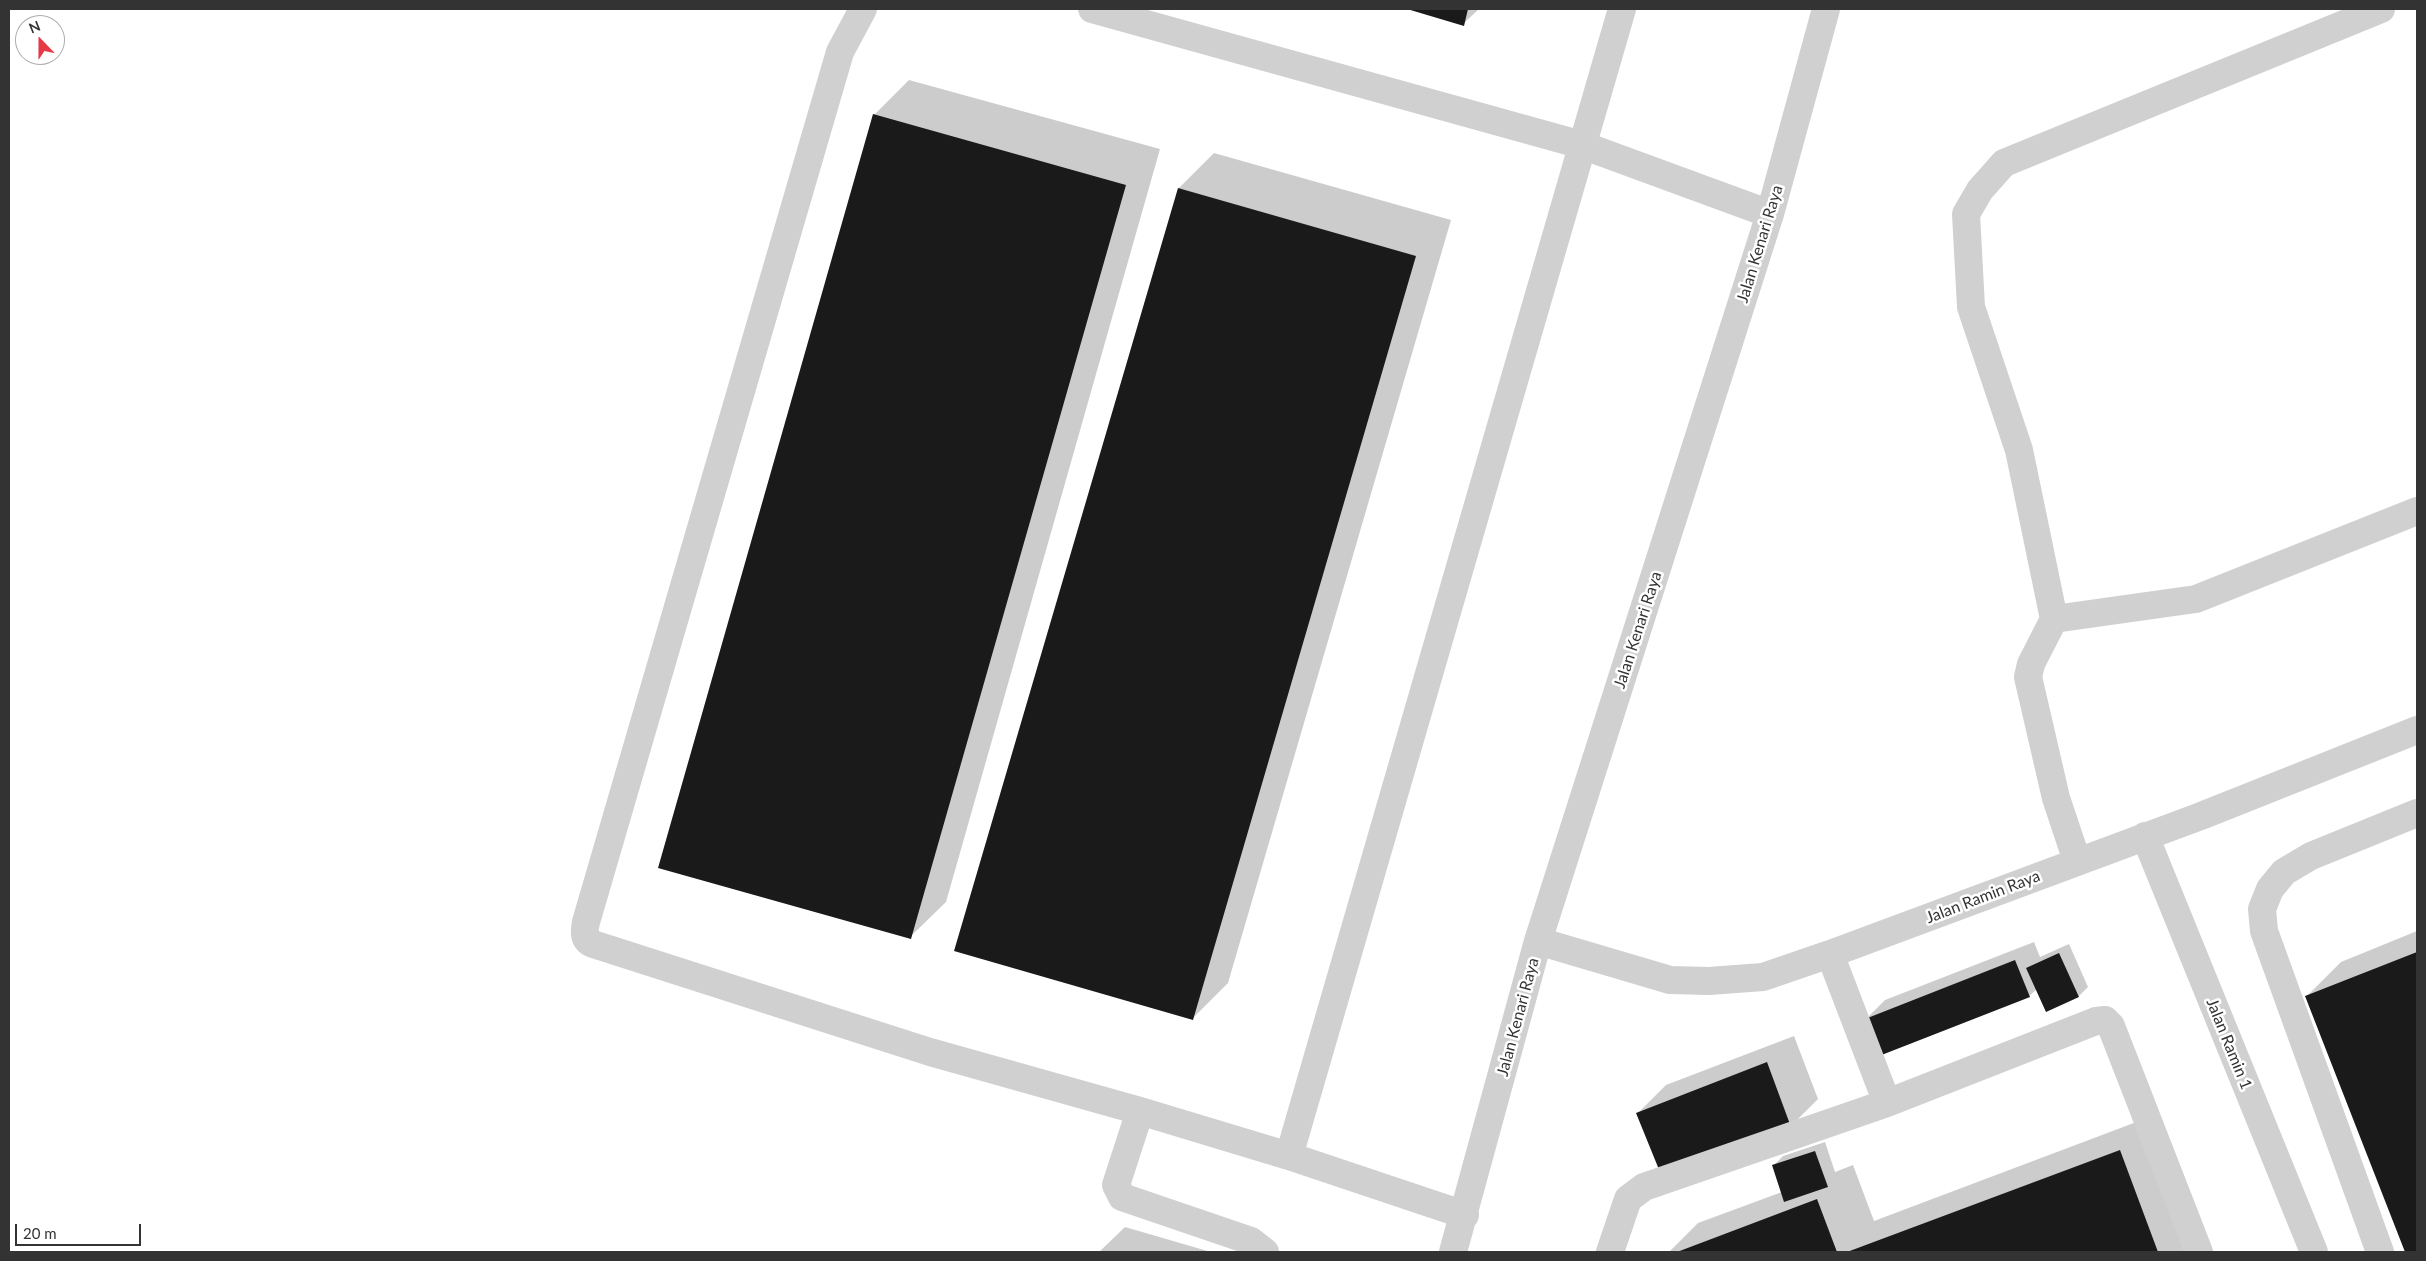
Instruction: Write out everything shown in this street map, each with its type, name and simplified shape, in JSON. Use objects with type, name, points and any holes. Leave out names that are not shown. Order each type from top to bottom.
[{"type":"street","points":[[863,9],[840,52],[586,922],[585,936],[588,942],[593,944],[930,1052],[1140,1111],[1289,1156],[1465,1215]]},
{"type":"street","points":[[1092,9],[1582,145],[1770,214]]},
{"type":"street","points":[[1289,1156],[1622,9]]},
{"type":"street","name":"Jalan Kenari Raya","points":[[1453,1252],[1465,1215],[1538,941],[1770,214],[1826,9]]},
{"type":"street","points":[[2077,861],[2056,798],[2028,677],[2031,664],[2054,619],[2019,450],[1971,307],[1966,214],[1980,190],[2004,163],[2381,9]]},
{"type":"street","points":[[2054,619],[2196,599],[2417,511]]},
{"type":"street","name":"Jalan Ramin Raya","points":[[1538,941],[1670,980],[1709,981],[1762,977],[1830,954],[2145,836],[2417,730]]},
{"type":"street","points":[[2380,1252],[2264,931],[2262,909],[2270,889],[2284,872],[2311,856],[2417,813]]},
{"type":"street","name":"Jalan Ramin 1","points":[[2145,836],[2314,1252]]},
{"type":"street","points":[[1830,954],[1887,1102]]},
{"type":"street","points":[[1610,1252],[1628,1199],[1644,1187],[1887,1102],[2096,1021],[2105,1020],[2112,1026],[2199,1252]]},
{"type":"street","points":[[1140,1111],[1116,1185],[1122,1197],[1251,1241],[1265,1252]]},
{"type":"building","points":[[1407,9],[1468,9],[1464,26]]},
{"type":"building","points":[[873,114],[1126,185],[911,939],[658,868]]},
{"type":"building","points":[[1178,188],[1416,256],[1193,1020],[954,951]]},
{"type":"building","points":[[2417,952],[2417,1252],[2405,1252],[2305,996]]},
{"type":"building","points":[[2059,953],[2079,997],[2046,1012],[2026,968]]},
{"type":"building","points":[[2015,960],[2030,997],[1879,1056],[1865,1019]]},
{"type":"building","points":[[1767,1062],[1791,1127],[1662,1177],[1636,1113]]},
{"type":"building","points":[[2120,1150],[2158,1252],[1847,1252]]},
{"type":"building","points":[[1815,1151],[1828,1187],[1784,1202],[1772,1165]]},
{"type":"building","points":[[1817,1199],[1837,1252],[1677,1252]]}]
